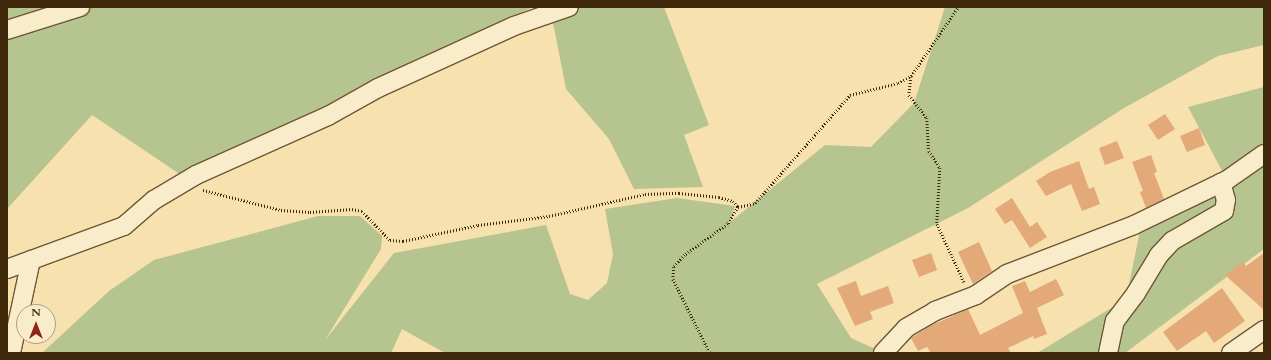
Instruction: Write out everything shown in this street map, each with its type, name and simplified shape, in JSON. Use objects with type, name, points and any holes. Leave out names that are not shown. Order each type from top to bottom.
[{"type":"street","points":[[7,30],[80,7]]},
{"type":"street","points":[[7,269],[124,226],[154,200],[196,175],[328,116],[386,85],[514,26],[569,7]]},
{"type":"street","points":[[883,353],[906,328],[935,311],[971,297],[1007,274],[1134,225],[1221,183],[1264,154]]},
{"type":"street","points":[[1108,353],[1115,321],[1136,294],[1159,255],[1172,241],[1224,211],[1226,200],[1221,183]]},
{"type":"street","points":[[11,353],[30,260]]},
{"type":"street","points":[[1231,353],[1264,330]]},
{"type":"path","points":[[958,7],[912,76],[909,95],[927,118],[929,151],[940,168],[937,224],[971,297]]},
{"type":"path","points":[[710,353],[673,279],[674,267],[685,255],[728,224],[738,207],[755,203],[850,95],[898,83],[912,76]]},
{"type":"path","points":[[181,184],[281,210],[310,212],[352,209],[362,211],[390,240],[403,241],[478,225],[549,216],[645,194],[719,197],[734,201],[738,207]]},
{"type":"green space","points":[[7,7],[533,7],[181,175],[92,115],[7,209]]},
{"type":"green space","points":[[550,7],[664,7],[709,125],[684,135],[703,187],[634,189],[609,139],[566,89]]},
{"type":"green space","points":[[945,7],[1264,7],[1264,45],[1218,56],[1124,108],[968,208],[817,284],[851,338],[884,353],[445,353],[402,329],[391,353],[42,353],[52,344],[56,344],[56,340],[109,291],[154,260],[318,216],[360,216],[382,236],[381,249],[325,340],[394,253],[546,225],[570,294],[588,300],[607,283],[613,254],[605,209],[677,198],[735,206],[729,223],[825,145],[871,147],[914,103]]},
{"type":"green space","points":[[1264,87],[1264,154],[1227,180],[1188,107]]},
{"type":"green space","points":[[1264,166],[1264,249],[1125,353],[1037,353],[1126,299],[1140,231],[1232,189]]},
{"type":"building","points":[[1165,114],[1175,129],[1158,140],[1148,125]]},
{"type":"building","points":[[1199,128],[1205,145],[1187,152],[1180,136]]},
{"type":"building","points":[[1117,141],[1124,158],[1105,165],[1099,148]]},
{"type":"building","points":[[1151,155],[1157,172],[1154,173],[1164,199],[1146,208],[1140,192],[1143,191],[1132,162]]},
{"type":"building","points":[[1079,161],[1089,189],[1094,187],[1100,204],[1082,211],[1071,184],[1046,196],[1036,181],[1050,172]]},
{"type":"building","points":[[1012,198],[1030,227],[1037,222],[1047,237],[1030,248],[1012,220],[1005,224],[995,209]]},
{"type":"building","points":[[979,242],[992,271],[973,284],[958,252]]},
{"type":"building","points":[[931,253],[937,270],[919,277],[912,260]]},
{"type":"building","points":[[1264,253],[1264,310],[1225,275],[1243,262],[1246,266]]},
{"type":"building","points":[[1056,279],[1064,295],[1037,308],[1047,334],[1034,339],[1033,336],[1008,348],[1011,353],[931,353],[927,347],[918,351],[911,338],[930,326],[968,309],[980,335],[1023,313],[1012,286],[1025,281],[1030,292]]},
{"type":"building","points":[[856,281],[861,296],[888,286],[894,303],[870,312],[873,319],[855,326],[837,288]]},
{"type":"building","points":[[1222,288],[1245,321],[1214,343],[1206,331],[1177,351],[1163,332]]}]
